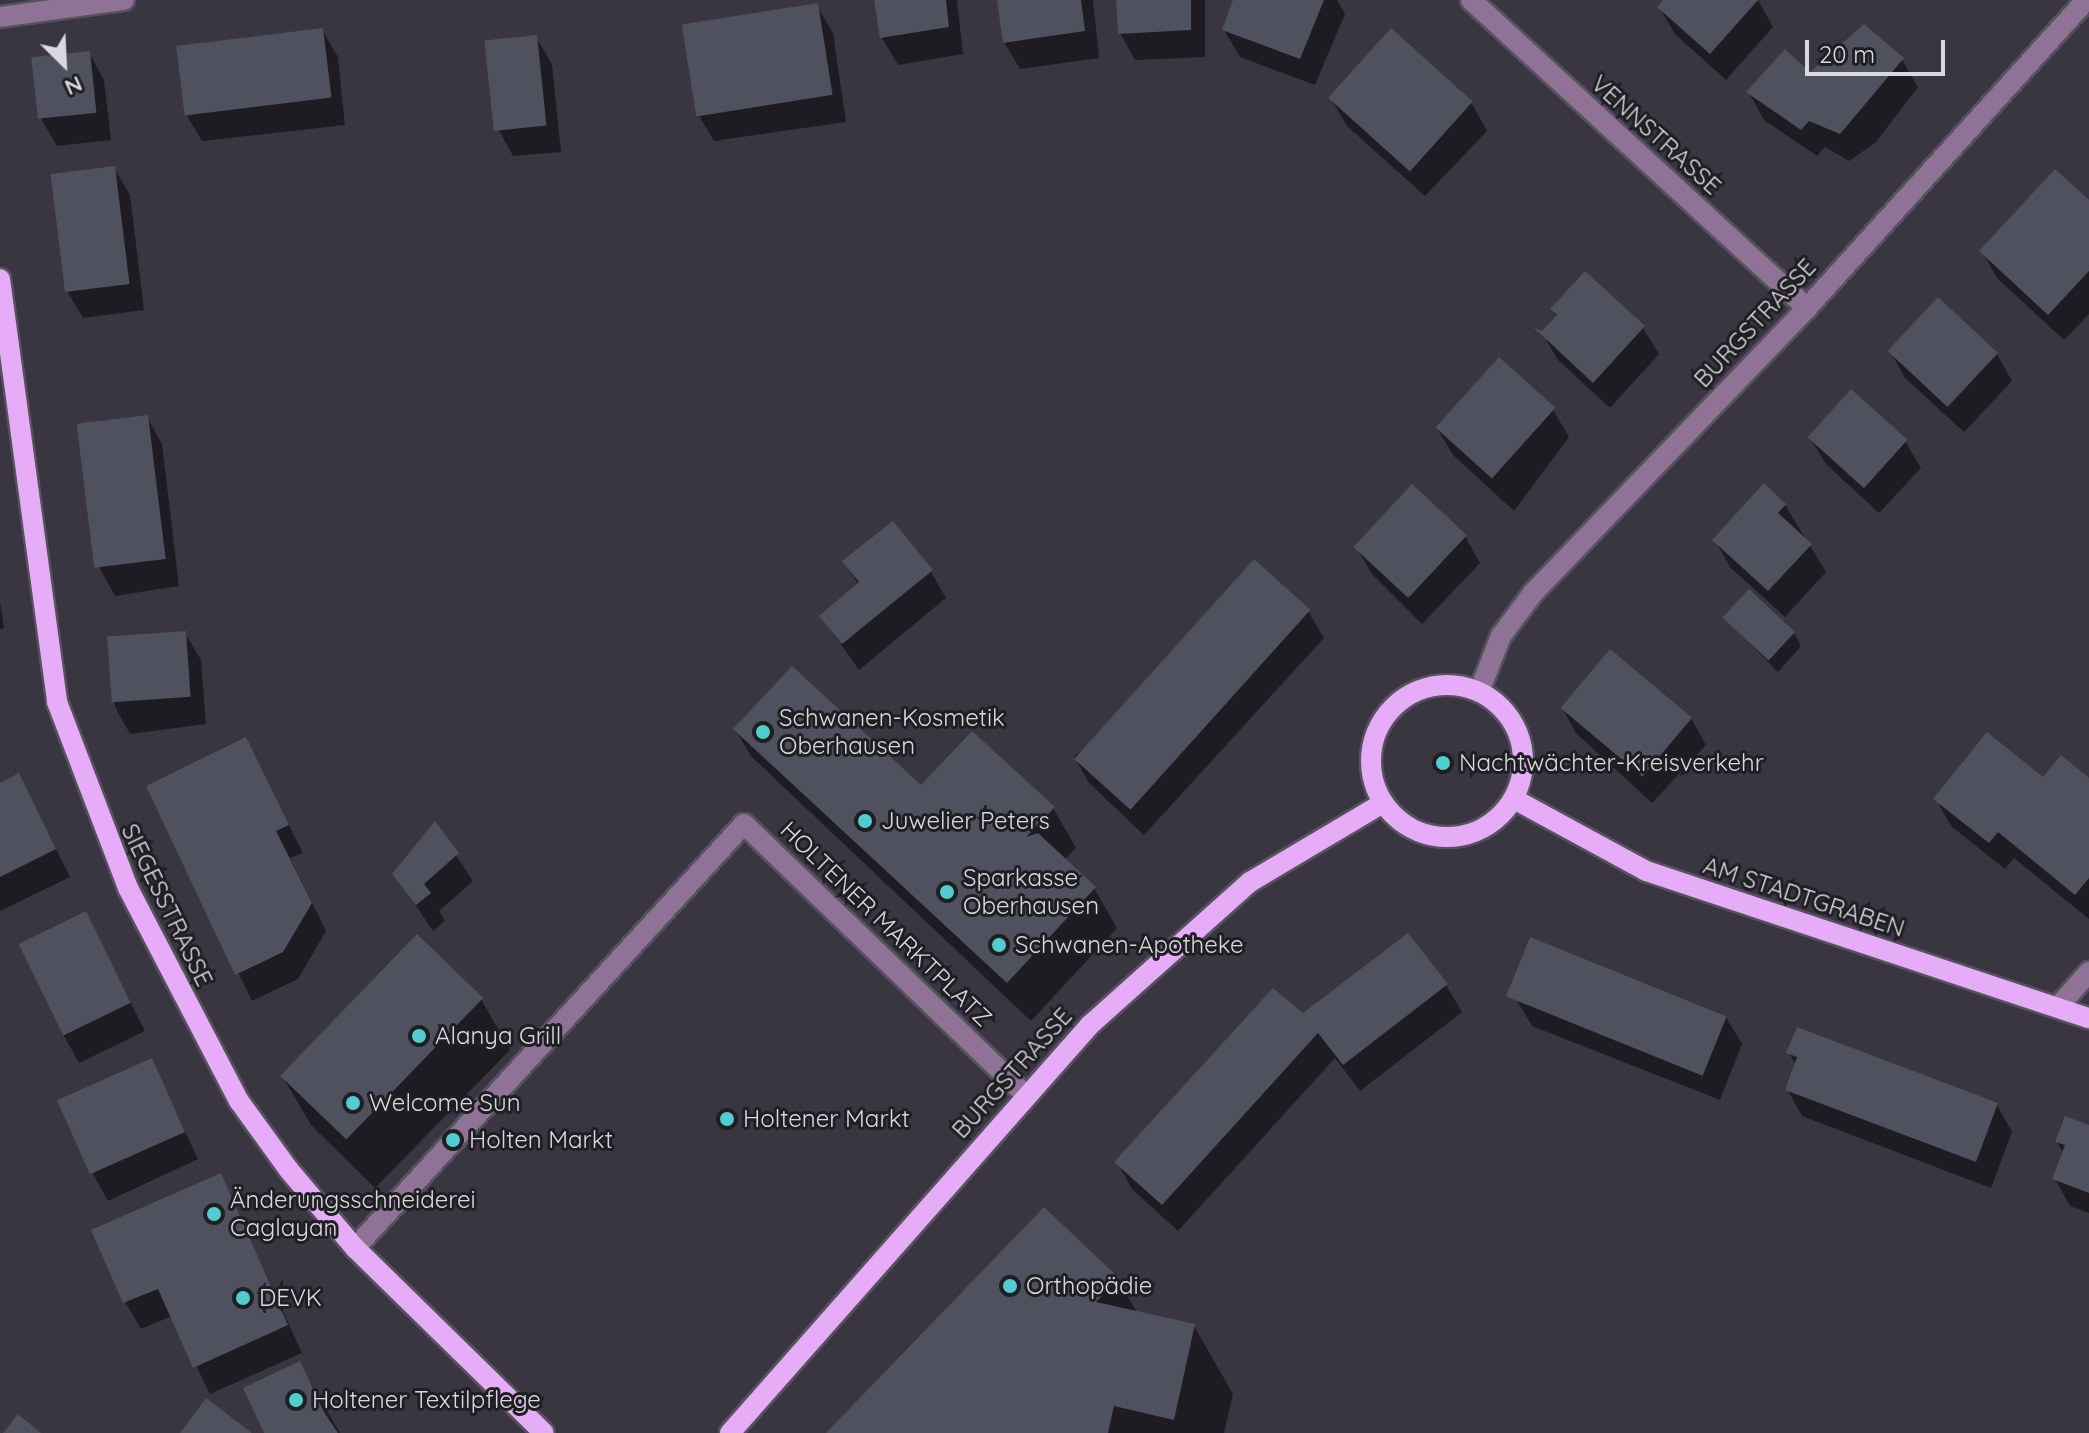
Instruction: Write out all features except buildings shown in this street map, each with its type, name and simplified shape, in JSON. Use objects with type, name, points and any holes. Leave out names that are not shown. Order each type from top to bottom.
[{"type":"main road","name":"SIEGESSTRASSE","points":[[0,279],[35,572],[67,744],[128,888],[239,1101],[355,1248],[544,1433]]},
{"type":"main road","points":[[1427,687],[1479,692],[1510,717],[1521,744],[1514,799],[1472,833],[1444,837],[1417,832],[1383,803],[1370,759],[1378,728],[1399,702],[1427,687]]},
{"type":"main road","name":"AM STADTGRABEN","points":[[1514,799],[1646,871],[2089,1018]]},
{"type":"main road","name":"BURGSTRASSE","points":[[730,1433],[1090,1025],[1250,882],[1383,803]]},
{"type":"street","points":[[0,17],[124,0]]},
{"type":"street","name":"VENNSTRASSE","points":[[1471,0],[1807,308]]},
{"type":"street","name":"BURGSTRASSE","points":[[1479,692],[1501,636],[1533,593],[1807,308],[2086,0]]},
{"type":"street","name":"HOLTENER MARKTPLATZ","points":[[355,1248],[744,824],[1026,1095]]},
{"type":"street","points":[[2058,1007],[2089,972]]},
{"type":"place","name":"Schwanen-Kosmetik Oberhausen","points":[[763,732]]},
{"type":"place","name":"Nachtwächter-Kreisverkehr","points":[[1443,763]]},
{"type":"place","name":"Juwelier Peters","points":[[865,821]]},
{"type":"place","name":"Sparkasse Oberhausen","points":[[947,892]]},
{"type":"place","name":"Schwanen-Apotheke","points":[[999,945]]},
{"type":"place","name":"Alanya Grill","points":[[419,1036]]},
{"type":"place","name":"Welcome Sun","points":[[353,1103]]},
{"type":"place","name":"Holtener Markt","points":[[727,1119]]},
{"type":"place","name":"Holten Markt","points":[[453,1140]]},
{"type":"place","name":"Änderungsschneiderei Caglayan","points":[[214,1214]]},
{"type":"place","name":"Orthopädie","points":[[1010,1286]]},
{"type":"place","name":"DEVK","points":[[243,1298]]},
{"type":"place","name":"Holtener Textilpflege","points":[[296,1400]]}]
